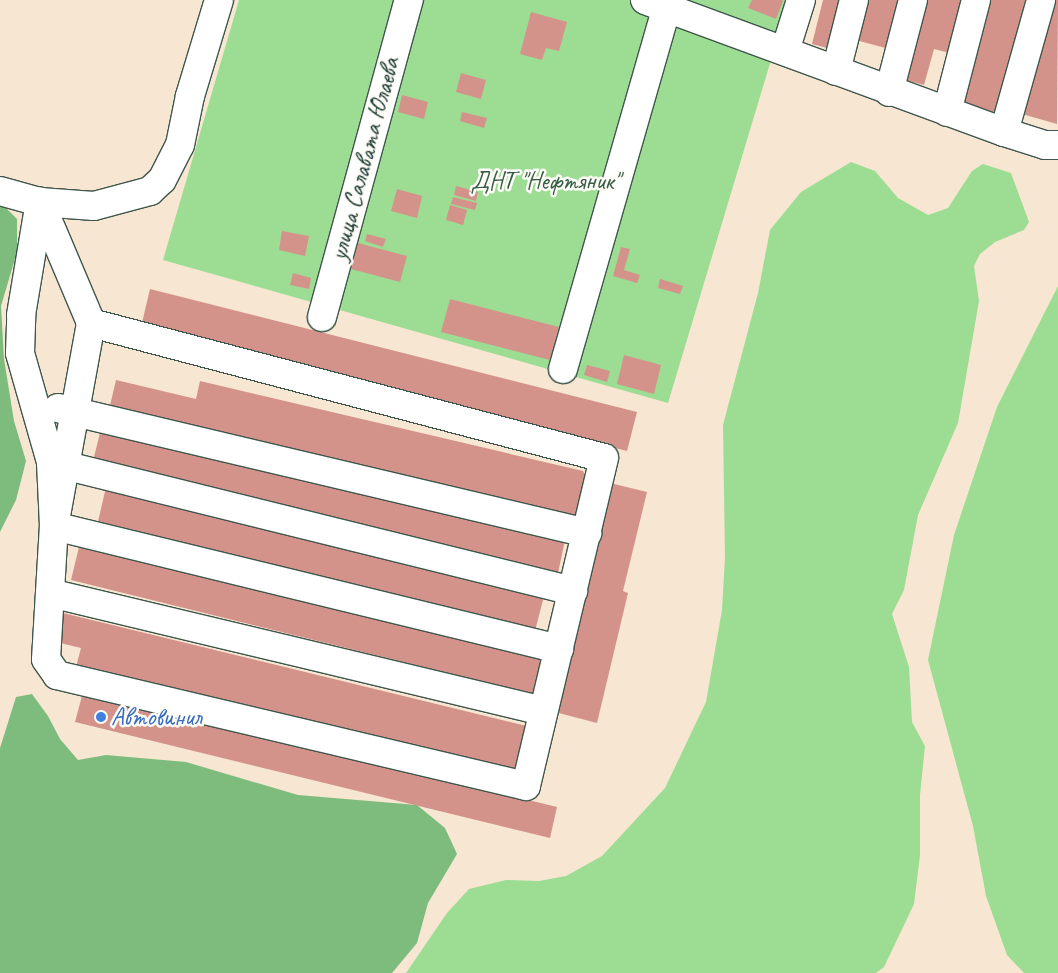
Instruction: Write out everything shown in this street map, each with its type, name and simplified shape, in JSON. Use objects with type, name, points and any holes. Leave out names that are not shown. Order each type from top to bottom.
[{"type":"street","points":[[0,191],[40,202],[94,206],[150,191],[162,180],[180,145],[195,77],[219,0]]},
{"type":"street","name":"улица Салавата Юлаева","points":[[322,317],[409,0]]},
{"type":"street","points":[[785,51],[801,0]]},
{"type":"street","points":[[836,71],[854,0]]},
{"type":"street","points":[[889,92],[913,0]]},
{"type":"street","points":[[947,112],[976,0]]},
{"type":"street","points":[[1004,132],[1040,0]]},
{"type":"street","points":[[564,370],[660,2],[889,92],[1045,145],[1058,145]]},
{"type":"street","points":[[40,202],[91,323],[74,411],[58,464],[46,659],[57,675],[526,786],[604,458],[91,323]]},
{"type":"street","points":[[40,202],[21,315],[20,344],[34,402],[58,464]]},
{"type":"street","points":[[34,402],[587,533]]},
{"type":"street","points":[[58,464],[572,590]]},
{"type":"street","points":[[54,526],[558,649]]},
{"type":"street","points":[[50,593],[543,711]]},
{"type":"green space","name":"ДНТ \"Нефтяник\"","points":[[239,0],[789,0],[668,403],[163,260]]},
{"type":"green space","points":[[851,162],[875,171],[898,198],[928,215],[948,208],[972,171],[983,164],[1011,173],[1029,222],[1024,230],[995,242],[980,254],[974,266],[979,301],[958,423],[918,515],[904,590],[892,614],[909,667],[912,722],[925,746],[920,795],[920,855],[914,904],[884,967],[876,973],[406,973],[447,913],[469,889],[506,880],[539,881],[566,876],[602,856],[665,788],[706,702],[722,610],[725,557],[723,425],[758,293],[770,230],[801,192]]},
{"type":"green space","points":[[0,202],[17,219],[17,252],[1,306],[4,359],[14,421],[26,461],[16,500],[0,532]]},
{"type":"green space","points":[[1058,286],[1058,973],[1024,973],[1007,955],[986,896],[973,826],[928,660],[954,535],[997,407]]},
{"type":"green space","points":[[32,694],[48,716],[60,739],[78,760],[106,755],[186,762],[298,795],[417,805],[445,828],[457,854],[428,903],[417,943],[392,973],[0,973],[0,748],[16,697]]},
{"type":"building","points":[[752,0],[783,1],[776,19],[748,8]]},
{"type":"building","points":[[823,0],[844,0],[831,49],[812,44]]},
{"type":"building","points":[[862,0],[902,0],[889,49],[852,39]]},
{"type":"building","points":[[923,0],[964,0],[950,53],[934,49],[924,85],[902,79]]},
{"type":"building","points":[[990,0],[1029,0],[999,114],[962,104]]},
{"type":"building","points":[[1053,0],[1058,0],[1057,124],[1022,114]]},
{"type":"building","points":[[531,12],[567,22],[559,51],[546,48],[542,60],[520,54]]},
{"type":"building","points":[[461,73],[486,80],[481,99],[456,92]]},
{"type":"building","points":[[402,95],[428,102],[424,119],[398,112]]},
{"type":"building","points":[[462,112],[487,118],[484,128],[460,121]]},
{"type":"building","points":[[456,186],[478,192],[476,201],[454,195]]},
{"type":"building","points":[[397,189],[422,196],[417,218],[391,211]]},
{"type":"building","points":[[453,197],[477,203],[475,210],[451,204]]},
{"type":"building","points":[[450,205],[467,210],[463,225],[446,220]]},
{"type":"building","points":[[282,231],[309,236],[305,256],[279,250]]},
{"type":"building","points":[[367,234],[386,239],[383,247],[365,241]]},
{"type":"building","points":[[358,243],[407,256],[400,282],[351,269]]},
{"type":"building","points":[[621,247],[630,249],[624,270],[640,275],[637,283],[613,276]]},
{"type":"building","points":[[293,273],[311,278],[309,289],[290,285]]},
{"type":"building","points":[[660,279],[683,286],[680,294],[658,288]]},
{"type":"building","points":[[150,289],[637,412],[627,451],[141,327]]},
{"type":"building","points":[[450,299],[559,327],[550,360],[441,332]]},
{"type":"building","points":[[624,355],[661,365],[654,394],[617,384]]},
{"type":"building","points":[[587,365],[610,371],[607,382],[584,375]]},
{"type":"building","points":[[116,380],[196,399],[200,381],[583,471],[589,484],[581,521],[109,410]]},
{"type":"building","points":[[101,429],[565,540],[558,573],[93,461]]},
{"type":"building","points":[[610,483],[647,492],[623,591],[628,593],[597,723],[555,712]]},
{"type":"building","points":[[106,487],[544,596],[534,635],[97,526]]},
{"type":"building","points":[[80,543],[542,657],[533,694],[71,580]]},
{"type":"building","points":[[63,613],[531,727],[519,775],[76,667],[81,648],[56,642]]},
{"type":"building","points":[[83,692],[557,807],[550,838],[75,722]]},
{"type":"place","name":"Автовинил","points":[[101,717]]}]
